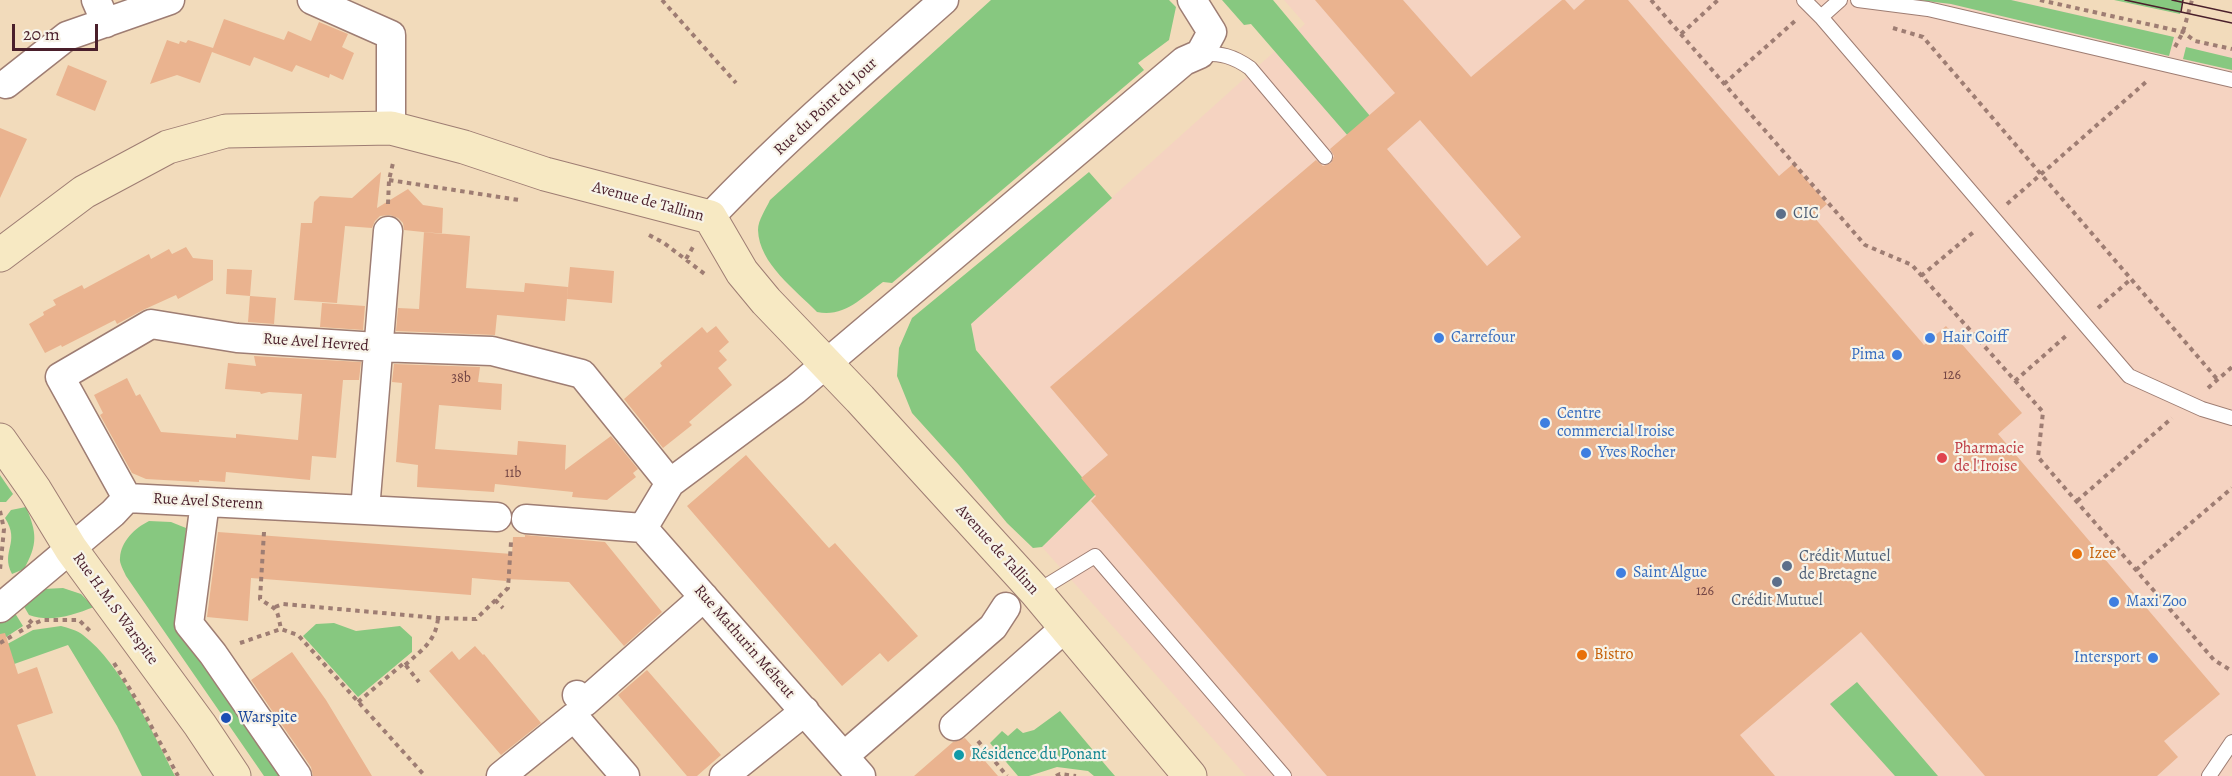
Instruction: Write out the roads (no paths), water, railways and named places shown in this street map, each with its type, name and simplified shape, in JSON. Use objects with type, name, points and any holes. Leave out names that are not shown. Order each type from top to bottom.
[{"type":"street","points":[[6,84],[101,11],[170,0]]},
{"type":"street","points":[[312,0],[391,35],[391,128]]},
{"type":"street","name":"Rue du Point du Jour","points":[[710,217],[852,81],[944,0]]},
{"type":"street","points":[[526,519],[643,528],[670,483],[795,390],[1184,61],[1200,54],[1212,32],[1192,0]]},
{"type":"street","name":"Avenue de Tallinn","points":[[0,255],[84,192],[168,147],[226,131],[391,128],[464,147],[544,174],[710,217],[742,272],[1036,592],[1190,776]]},
{"type":"street","points":[[365,510],[388,231]]},
{"type":"street","name":"Rue Avel Hevred","points":[[127,498],[60,377],[151,324],[237,338],[377,347],[492,351],[582,374],[670,483]]},
{"type":"street","name":"Rue H.M.S Warspite","points":[[0,440],[35,490],[71,549],[234,776]]},
{"type":"street","points":[[6,603],[113,513],[127,498]]},
{"type":"street","name":"Rue Avel Sterenn","points":[[127,498],[497,517]]},
{"type":"street","points":[[205,502],[189,624],[213,654],[297,776]]},
{"type":"street","name":"Rue Mathurin Méheut","points":[[643,528],[852,766],[993,627],[1006,607]]},
{"type":"street","points":[[577,695],[585,702],[704,597]]},
{"type":"street","points":[[957,723],[1066,627]]},
{"type":"street","points":[[724,776],[805,711]]},
{"type":"street","points":[[501,776],[574,717],[625,776]]},
{"type":"lane","points":[[1840,0],[1812,8],[2129,375],[2190,403],[2232,418]]},
{"type":"lane","points":[[1858,0],[1928,9],[2232,80]]},
{"type":"lane","points":[[1200,54],[1218,53],[1235,58],[1250,68],[1325,157]]},
{"type":"lane","points":[[1036,592],[1095,556],[1284,776]]},
{"type":"lane","points":[[2209,776],[2232,742]]},
{"type":"tram line","points":[[2125,0],[2181,12],[2183,0]]},
{"type":"tram line","points":[[2172,0],[2232,13]]},
{"type":"tram line","points":[[2182,6],[2181,12],[2232,23]]},
{"type":"place","name":"CIC","points":[[1781,214]]},
{"type":"place","name":"Carrefour","points":[[1439,338]]},
{"type":"place","name":"Hair Coiff","points":[[1930,338]]},
{"type":"place","name":"Pima","points":[[1897,355]]},
{"type":"place","name":"Centre commercial Iroise","points":[[1545,423]]},
{"type":"place","name":"Yves Rocher","points":[[1586,453]]},
{"type":"place","name":"Pharmacie de l'Iroise","points":[[1942,458]]},
{"type":"place","name":"Izee","points":[[2077,554]]},
{"type":"place","name":"Crédit Mutuel de Bretagne","points":[[1787,566]]},
{"type":"place","name":"Saint Algue","points":[[1621,573]]},
{"type":"place","name":"Crédit Mutuel","points":[[1777,582]]},
{"type":"place","name":"Maxi Zoo","points":[[2114,602]]},
{"type":"place","name":"Bistro","points":[[1582,655]]},
{"type":"place","name":"Intersport","points":[[2153,658]]},
{"type":"place","name":"Warspite","points":[[226,718]]},
{"type":"place","name":"Résidence du Ponant","points":[[959,755]]}]
